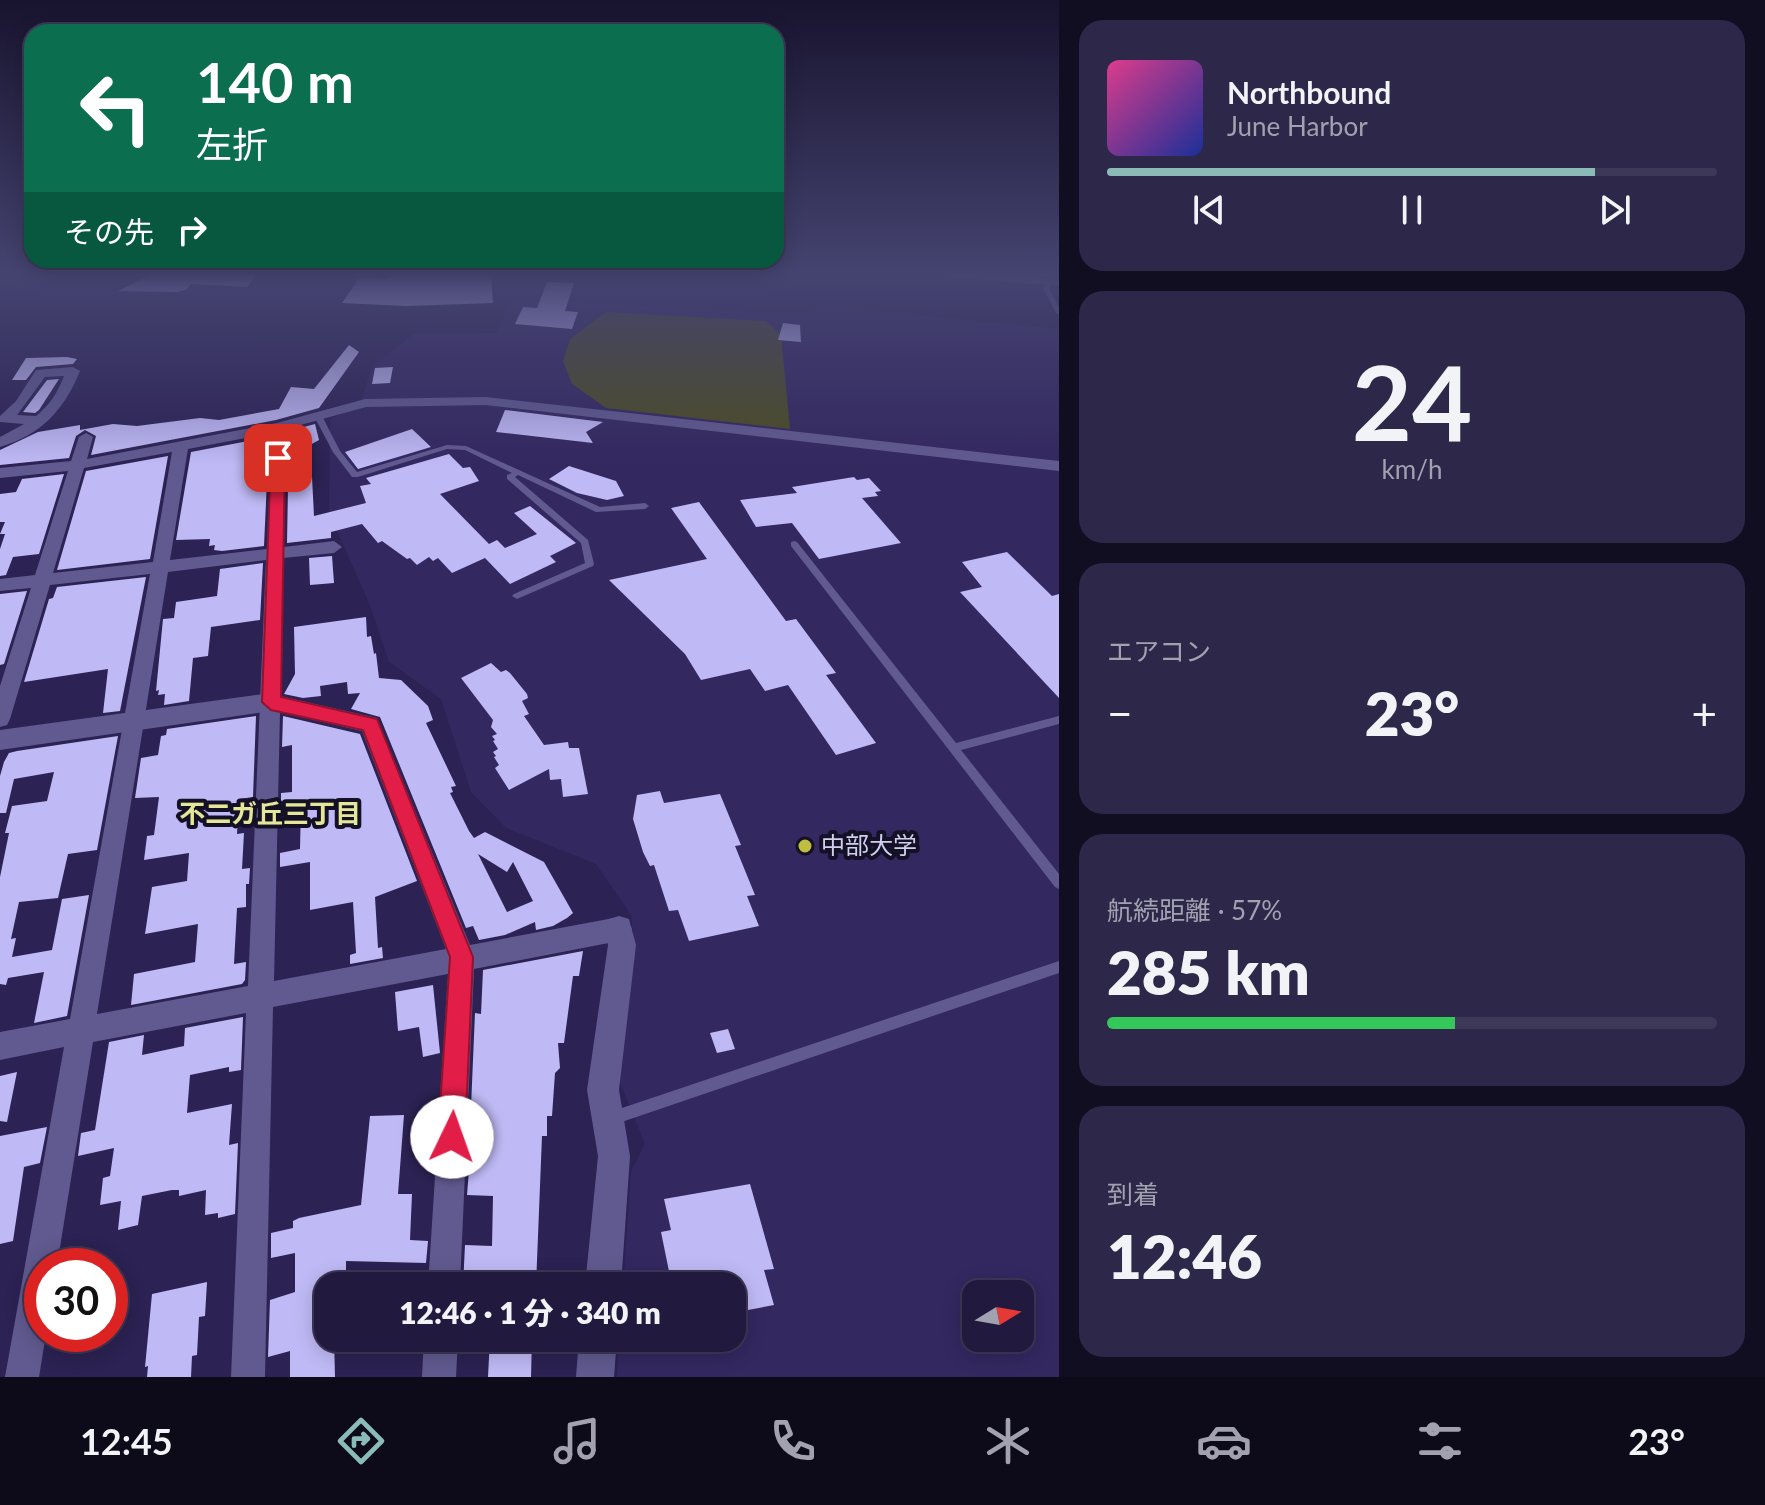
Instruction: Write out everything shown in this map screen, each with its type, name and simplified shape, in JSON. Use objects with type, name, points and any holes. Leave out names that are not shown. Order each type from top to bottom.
[{"type":"street","points":[[0,443],[44,421],[65,393],[73,371],[41,373],[21,404],[5,419],[44,421]]},
{"type":"street","points":[[0,473],[78,465],[181,446],[279,427],[365,403],[486,401],[1059,466]]},
{"type":"street","points":[[248,1377],[279,427]]},
{"type":"street","points":[[0,719],[86,437]]},
{"type":"street","points":[[22,1377],[181,446]]},
{"type":"street","points":[[0,585],[334,547]]},
{"type":"street","points":[[0,740],[271,702],[370,724],[462,957],[445,1272]]},
{"type":"street","points":[[0,1046],[619,929],[622,945],[603,1090],[614,1156],[604,1272]]},
{"type":"street","points":[[439,1377],[440,1352]]},
{"type":"street","points":[[595,1377],[597,1352]]},
{"type":"lane","points":[[318,416],[337,452],[355,475],[447,447],[466,448],[599,510],[645,506]]},
{"type":"lane","points":[[517,473],[510,477],[585,542],[590,564],[517,596]]},
{"type":"lane","points":[[794,544],[1059,883]]},
{"type":"lane","points":[[953,748],[1059,720]]},
{"type":"lane","points":[[608,1120],[1059,967]]},
{"type":"shaded area","name":"中部大学","points":[[410,337],[1059,337],[1059,1377],[617,1377],[618,1352],[746,1352],[746,1272],[624,1272],[631,1171],[645,1144],[612,1063],[634,946],[631,915],[596,864],[506,828],[471,792],[441,699],[389,662],[369,603],[329,513],[330,420],[361,400],[373,366]]},
{"type":"shaded area","points":[[781,337],[790,429],[606,408],[572,384],[563,361],[570,339]]},
{"type":"building","points":[[779,337],[801,337],[801,342],[778,340]]},
{"type":"building","points":[[349,345],[359,352],[319,408],[276,420],[91,455],[96,436],[85,430],[76,436],[69,458],[0,465],[0,450],[38,432],[80,425],[80,430],[113,424],[137,426],[200,418],[219,420],[279,409],[291,387],[314,389]]},
{"type":"building","points":[[26,358],[77,359],[73,364],[36,367],[26,380],[12,380]]},
{"type":"building","points":[[393,367],[390,383],[372,384],[375,368]]},
{"type":"building","points":[[59,379],[39,410],[35,413],[23,412],[47,380]]},
{"type":"building","points":[[505,410],[603,422],[586,432],[593,443],[496,432]]},
{"type":"building","points":[[315,424],[319,440],[310,445],[308,477],[312,477],[314,516],[366,503],[360,486],[371,484],[366,478],[449,454],[463,468],[470,467],[479,481],[440,494],[489,544],[497,540],[505,548],[537,534],[514,513],[530,506],[576,543],[550,556],[556,562],[510,584],[485,558],[452,573],[438,558],[433,561],[429,557],[417,565],[382,541],[378,543],[362,524],[331,532],[331,538],[287,543],[289,431]]},
{"type":"building","points":[[412,429],[431,447],[358,469],[345,452]]},
{"type":"building","points":[[269,437],[264,546],[222,551],[214,550],[215,545],[209,546],[210,539],[176,540],[191,452]]},
{"type":"building","points":[[168,456],[150,559],[57,570],[86,471]]},
{"type":"building","points":[[569,466],[616,481],[624,496],[607,500],[577,493],[549,479]]},
{"type":"building","points":[[64,474],[39,554],[13,557],[6,575],[0,576],[0,549],[5,534],[0,534],[5,522],[0,522],[0,494],[16,492],[22,479]]},
{"type":"building","points":[[854,477],[857,480],[869,478],[881,491],[875,492],[878,496],[862,498],[901,543],[819,559],[792,523],[756,527],[740,500],[797,493],[792,487]]},
{"type":"building","points":[[699,502],[786,621],[796,619],[836,673],[826,675],[876,743],[836,755],[788,685],[765,691],[750,669],[701,680],[685,654],[609,580],[707,559],[671,508]]},
{"type":"building","points":[[1007,552],[1052,596],[1059,594],[1059,698],[960,592],[982,587],[962,562]]},
{"type":"building","points":[[332,556],[334,583],[310,585],[309,558]]},
{"type":"building","points":[[263,563],[260,620],[211,627],[208,656],[193,658],[189,701],[164,705],[165,694],[158,695],[159,690],[156,691],[163,619],[174,618],[176,602],[217,596],[220,569]]},
{"type":"building","points":[[146,577],[120,711],[103,713],[108,669],[24,682],[49,599],[53,598],[57,587]]},
{"type":"building","points":[[27,591],[4,664],[0,665],[0,594]]},
{"type":"building","points":[[366,617],[367,637],[371,636],[376,653],[379,678],[401,680],[428,706],[433,720],[426,723],[456,786],[451,787],[453,792],[450,793],[469,831],[474,838],[485,832],[544,862],[573,913],[553,926],[536,930],[535,922],[505,935],[479,940],[473,926],[466,928],[380,717],[351,709],[360,693],[348,694],[347,682],[320,686],[321,696],[303,698],[284,694],[295,674],[294,627]],"holes":[[[478,854],[507,872],[513,862],[533,901],[507,912]]]},
{"type":"building","points":[[491,663],[501,672],[506,670],[510,673],[527,694],[528,698],[522,701],[529,714],[524,716],[544,745],[568,742],[569,748],[579,748],[588,794],[563,797],[561,779],[550,780],[549,769],[509,790],[495,768],[499,765],[493,752],[498,749],[492,736],[497,734],[491,727],[493,720],[461,678]]},
{"type":"building","points":[[256,716],[253,797],[239,799],[237,834],[244,833],[242,869],[250,868],[246,907],[237,908],[234,964],[246,962],[245,980],[242,984],[131,1005],[134,974],[195,962],[198,924],[145,934],[152,887],[187,881],[189,853],[144,860],[147,836],[154,835],[159,797],[135,798],[141,758],[158,755],[161,736],[166,735],[167,729]]},
{"type":"building","points":[[283,716],[360,734],[417,881],[375,897],[378,948],[382,947],[383,958],[350,964],[350,955],[356,953],[353,902],[310,910],[310,862],[280,867],[280,853],[300,849],[301,804],[281,807],[281,793],[292,792],[292,745],[282,747]]},
{"type":"building","points":[[118,736],[97,850],[68,854],[58,898],[19,902],[11,939],[16,938],[12,957],[52,950],[62,899],[89,895],[67,1016],[34,1023],[44,972],[8,978],[6,985],[0,984],[0,877],[9,833],[5,833],[12,806],[47,801],[54,772],[14,779],[6,813],[0,813],[0,776],[4,762],[9,753],[17,751]]},
{"type":"building","points":[[660,791],[664,803],[720,794],[741,845],[735,846],[755,895],[747,896],[759,926],[689,941],[678,910],[669,911],[654,865],[650,866],[643,852],[633,819],[637,795]]},
{"type":"building","points":[[583,951],[579,976],[573,976],[564,1043],[558,1043],[560,1068],[555,1073],[552,1116],[547,1116],[547,1136],[542,1136],[537,1272],[464,1272],[465,1245],[492,1246],[493,1196],[467,1195],[474,1108],[471,1107],[475,1013],[481,1014],[483,970]]},
{"type":"building","points":[[433,985],[440,1053],[423,1057],[419,1027],[398,1031],[395,992]]},
{"type":"building","points":[[243,1017],[241,1070],[229,1072],[229,1067],[190,1075],[187,1113],[232,1104],[229,1145],[238,1143],[235,1214],[218,1218],[218,1213],[205,1215],[206,1190],[179,1196],[179,1190],[172,1190],[142,1196],[138,1225],[118,1230],[121,1201],[100,1205],[103,1178],[110,1176],[114,1148],[78,1156],[81,1133],[95,1130],[109,1042],[144,1035],[142,1055],[184,1046],[185,1028]]},
{"type":"building","points":[[728,1029],[735,1049],[717,1053],[710,1033]]},
{"type":"building","points":[[17,1072],[7,1122],[0,1121],[0,1076]]},
{"type":"building","points":[[404,1115],[398,1194],[412,1194],[410,1240],[428,1241],[426,1263],[346,1261],[346,1272],[314,1272],[314,1352],[334,1352],[335,1377],[290,1377],[290,1351],[268,1357],[270,1300],[295,1292],[295,1253],[271,1258],[271,1233],[293,1228],[293,1221],[299,1218],[361,1205],[370,1116]]},
{"type":"building","points":[[47,1127],[40,1163],[24,1167],[13,1241],[0,1244],[0,1136]]},
{"type":"building","points":[[750,1184],[774,1269],[764,1270],[774,1305],[746,1310],[746,1272],[669,1272],[661,1232],[671,1230],[664,1199]]},
{"type":"building","points":[[207,1282],[205,1316],[199,1317],[197,1355],[192,1356],[191,1377],[147,1377],[148,1366],[145,1367],[152,1294]]},
{"type":"building","points":[[489,1352],[532,1352],[531,1377],[488,1377]]},
{"type":"place","name":"中部大学","points":[[805,846]]},
{"type":"district","name":"不二ガ丘三丁目","points":[[270,814]]},
{"type":"route","points":[[278,458],[271,702],[370,724],[462,957],[452,1137]]}]
